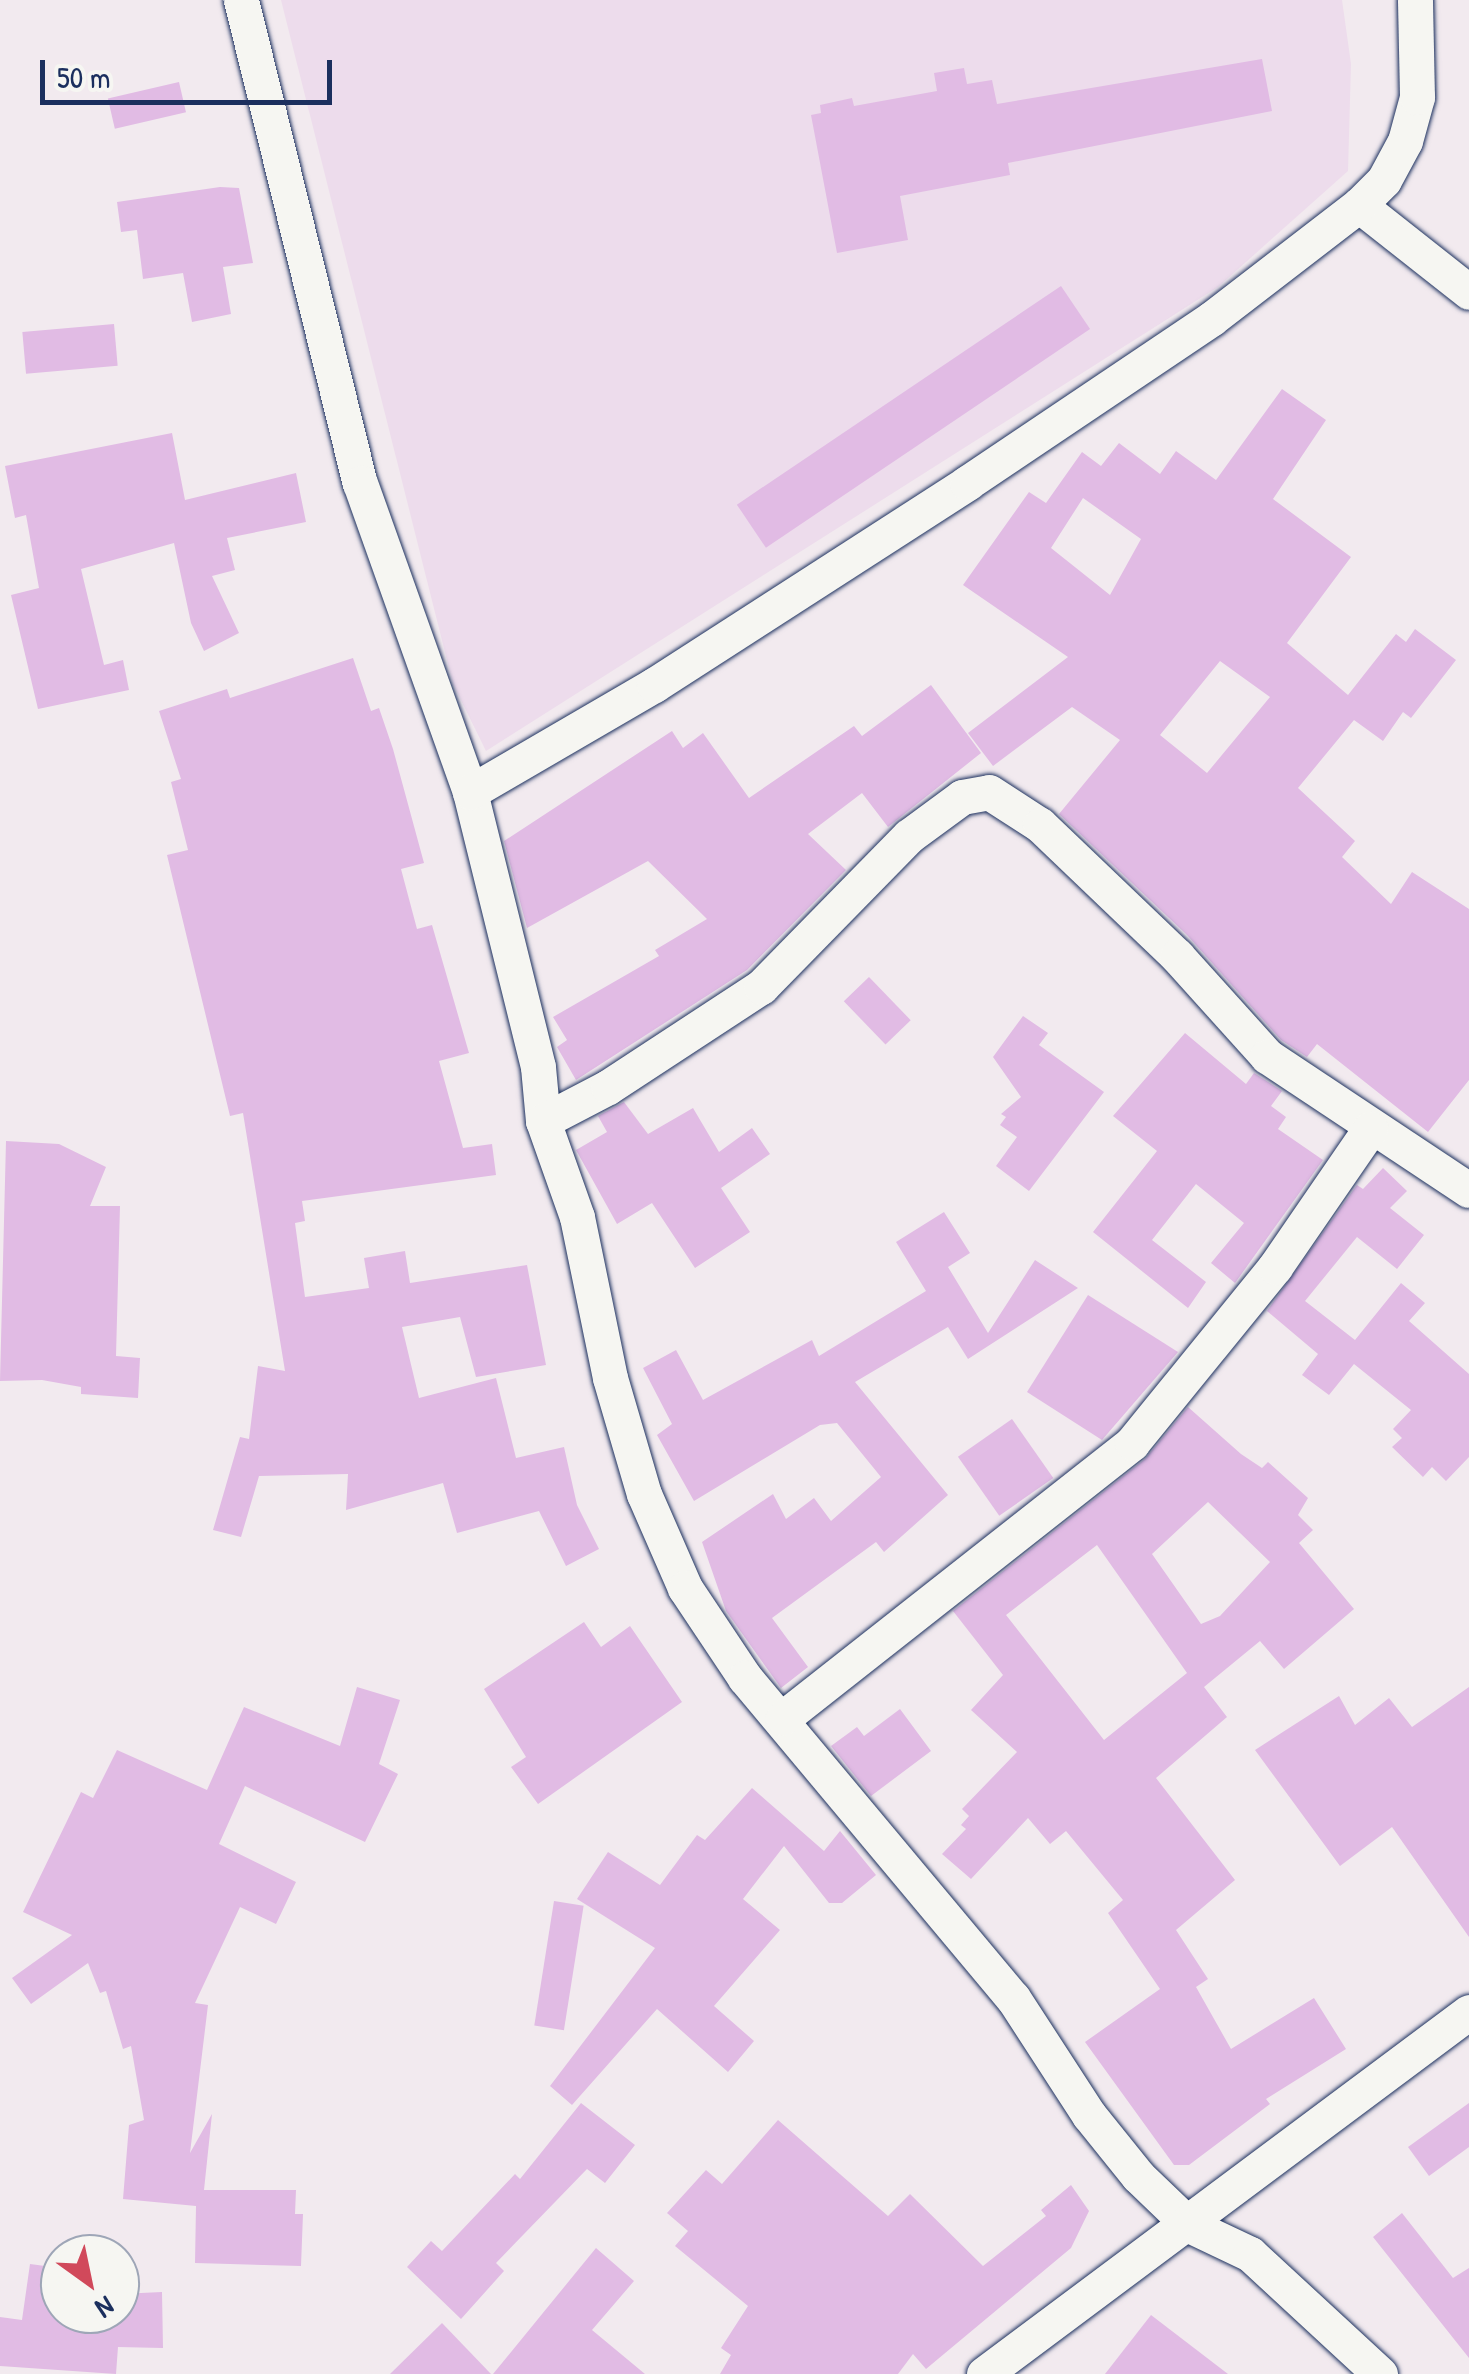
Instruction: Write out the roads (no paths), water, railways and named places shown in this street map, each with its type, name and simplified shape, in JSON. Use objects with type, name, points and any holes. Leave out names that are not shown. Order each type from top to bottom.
[{"type":"street","points":[[241,0],[360,484],[470,792],[538,1067],[543,1121],[577,1217],[610,1378],[644,1494],[703,1624],[1013,1998],[1089,2115],[1189,2225],[1250,2254],[1380,2374]]},
{"type":"street","points":[[470,792],[654,686],[968,483],[1211,319],[1359,205],[1384,180],[1409,127],[1420,48],[1415,0]]},
{"type":"street","points":[[1359,205],[1469,292]]},
{"type":"street","points":[[543,1121],[608,1087],[761,987],[909,836],[976,791],[999,796],[1040,825],[1177,956],[1267,1056],[1322,1088],[1370,1129],[1469,1190]]},
{"type":"street","points":[[782,1718],[1132,1443],[1264,1282],[1370,1129]]},
{"type":"street","points":[[984,2374],[1189,2225],[1469,2012]]}]
